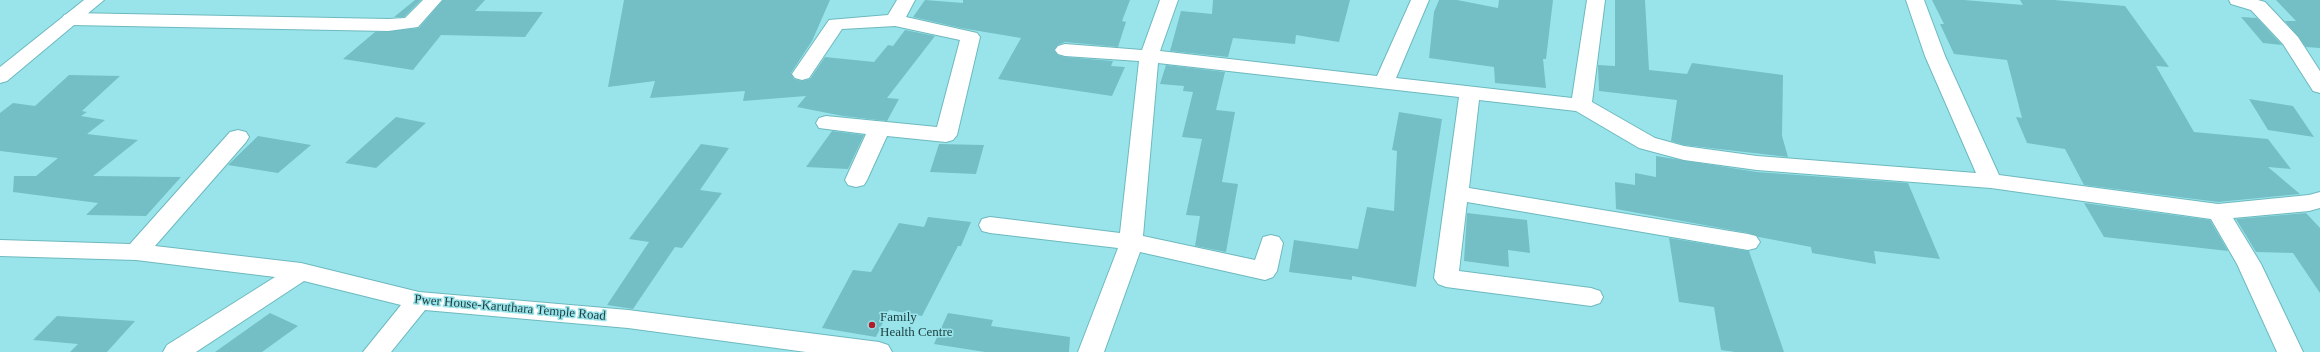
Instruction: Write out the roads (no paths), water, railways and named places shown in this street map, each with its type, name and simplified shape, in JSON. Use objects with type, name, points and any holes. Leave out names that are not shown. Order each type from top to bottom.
[{"type":"street","points":[[0,77],[95,0]]},
{"type":"street","points":[[71,19],[345,23],[388,26],[411,23],[433,0]]},
{"type":"street","points":[[895,20],[906,0]]},
{"type":"street","points":[[1091,352],[1126,262],[1131,242],[1149,56],[1169,0]]},
{"type":"street","points":[[1384,82],[1420,0]]},
{"type":"street","points":[[1581,105],[1596,0]]},
{"type":"street","points":[[1915,0],[1935,56],[1991,180]]},
{"type":"street","points":[[2238,0],[2258,6],[2291,41],[2317,78]]},
{"type":"street","points":[[802,74],[836,24],[895,20],[970,37],[946,135],[826,123]]},
{"type":"street","points":[[1065,50],[1149,56],[1470,90],[1581,105],[1647,143],[1684,153],[1757,163],[1991,180],[2218,212],[2309,203],[2320,200]]},
{"type":"street","points":[[1470,90],[1446,278],[1591,297]]},
{"type":"street","points":[[856,180],[879,129]]},
{"type":"street","points":[[136,252],[238,137]]},
{"type":"street","points":[[1456,193],[1748,242]]},
{"type":"street","points":[[2218,212],[2249,264],[2290,352]]},
{"type":"street","points":[[990,225],[1131,242],[1265,271],[1271,243]]},
{"type":"street","name":"Pwer House-Karuthara Temple Road","points":[[0,248],[136,252],[301,272],[419,301],[628,319],[853,350],[879,352]]},
{"type":"street","points":[[176,352],[301,272]]},
{"type":"street","points":[[376,352],[419,301]]},
{"type":"place","name":"Family Health Centre","points":[[872,325]]}]
